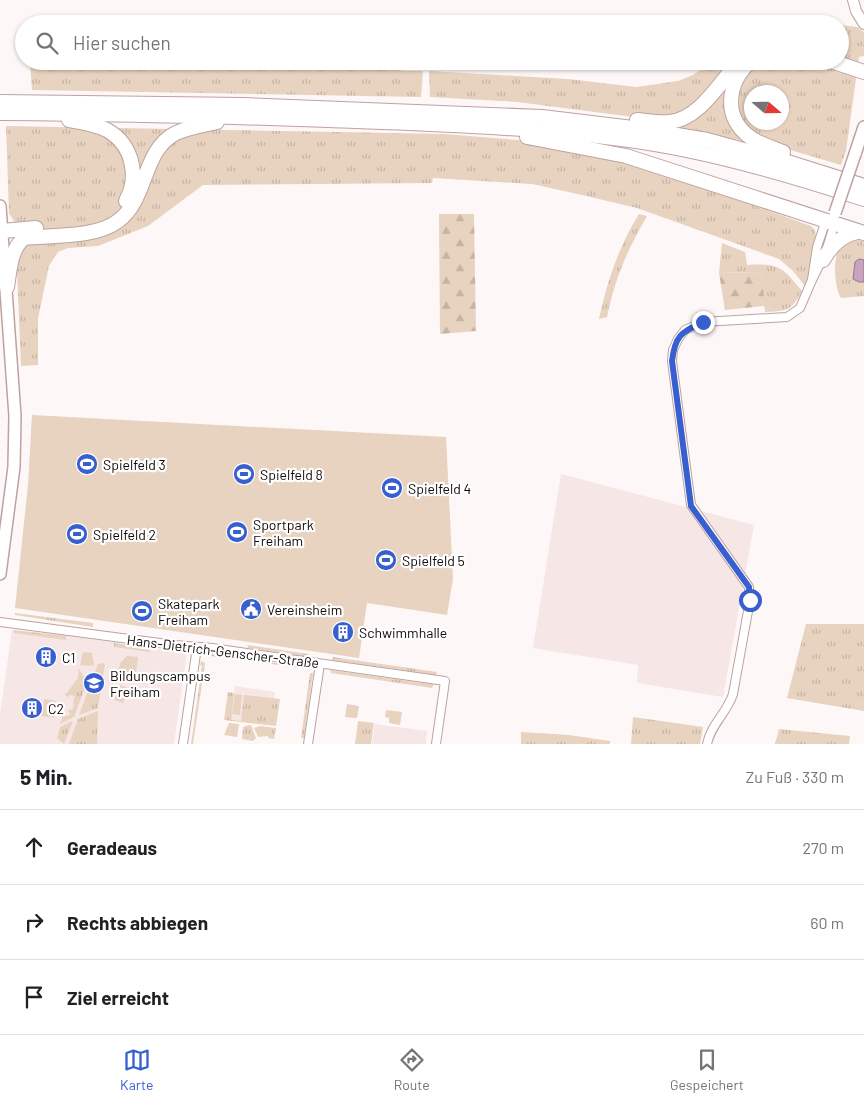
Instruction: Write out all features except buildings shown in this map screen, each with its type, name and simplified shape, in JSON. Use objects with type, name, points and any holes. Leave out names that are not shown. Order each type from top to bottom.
[{"type":"highway","points":[[849,62],[863,64]]},
{"type":"highway","points":[[542,117],[581,115],[649,122],[670,122],[678,120],[700,108],[732,70]]},
{"type":"highway","points":[[741,70],[732,90],[731,102],[736,124],[750,137],[767,146],[829,168],[858,183]]},
{"type":"highway","points":[[849,70],[864,85]]},
{"type":"highway","points":[[0,96],[52,103]]},
{"type":"highway","points":[[0,102],[280,106],[542,117],[641,129],[707,140],[858,183]]},
{"type":"highway","points":[[0,113],[243,117],[466,125],[590,135],[662,146],[778,172],[864,199]]},
{"type":"highway","points":[[2,235],[25,235],[106,220],[117,213],[125,204],[130,194],[134,172],[131,156],[123,144],[108,131],[92,124],[36,113]]},
{"type":"highway","points":[[43,232],[88,232],[101,230],[118,222],[130,210],[138,198],[153,158],[163,143],[175,133],[190,128],[243,117]]},
{"type":"highway","points":[[466,125],[626,156],[833,218],[861,232]]},
{"type":"highway","points":[[820,261],[839,240],[848,234],[861,232]]},
{"type":"highway","points":[[7,287],[12,256],[25,235]]},
{"type":"main road","points":[[833,218],[864,127]]},
{"type":"main road","points":[[0,206],[15,416],[12,490],[0,574]]},
{"type":"street","points":[[853,0],[856,11],[864,24]]},
{"type":"street","points":[[707,744],[714,725],[727,708],[733,694],[750,600],[749,587],[691,506],[672,361],[673,350],[685,330],[703,322],[787,317],[793,314],[800,308],[820,261],[817,247],[824,226],[833,218]]},
{"type":"street","name":"Hans-Dietrich-Genscher-Straße","points":[[0,622],[445,681],[436,744]]},
{"type":"street","points":[[183,744],[197,648]]},
{"type":"street","points":[[308,744],[320,664]]},
{"type":"shaded area","points":[[859,259],[864,260],[864,282],[853,279],[855,262]]},
{"type":"shaded area","points":[[561,474],[754,525],[723,697],[637,683],[638,665],[533,648]]},
{"type":"shaded area","name":"Bildungscampus Freiham","points":[[12,630],[62,635],[187,653],[174,744],[0,744],[0,714]]},
{"type":"shaded area","points":[[235,686],[275,692],[270,725],[230,720]]},
{"type":"shaded area","points":[[375,724],[427,731],[426,744],[372,744]]},
{"type":"green space","points":[[849,26],[857,27],[864,32],[864,56],[859,57],[846,151],[841,165],[787,149],[626,116],[517,102],[430,97],[429,71],[568,79],[636,87],[678,81],[700,70],[849,70]]},
{"type":"green space","points":[[31,70],[423,71],[421,97],[32,90]]},
{"type":"green space","points":[[6,126],[444,134],[530,141],[600,153],[705,185],[727,196],[811,226],[815,230],[816,237],[805,286],[793,271],[779,259],[637,208],[532,184],[433,178],[432,183],[203,185],[148,226],[98,246],[68,248],[58,252],[49,266],[38,318],[38,365],[21,366],[15,223],[9,213]]},
{"type":"green space","points":[[439,214],[474,214],[476,331],[440,334]]},
{"type":"green space","points":[[639,214],[647,216],[622,265],[607,317],[599,319],[614,264]]},
{"type":"green space","points":[[850,237],[864,241],[864,260],[859,259],[859,282],[864,282],[864,296],[841,298],[836,280],[836,259],[839,248]]},
{"type":"green space","points":[[722,243],[745,252],[747,265],[773,266],[784,272],[802,291],[795,303],[788,309],[765,312],[761,272],[719,273]]},
{"type":"green space","points":[[761,272],[765,306],[725,310],[719,273]]},
{"type":"green space","name":"Sportpark Freiham","points":[[32,415],[446,437],[453,579],[447,615],[367,603],[359,658],[15,608],[28,485]]},
{"type":"green space","points":[[15,613],[93,623],[93,627],[15,615]]},
{"type":"green space","points":[[806,624],[864,624],[864,711],[787,698]]},
{"type":"green space","points":[[13,630],[66,636],[66,640],[14,633]]},
{"type":"green space","points":[[114,643],[150,648],[150,652],[114,647]]},
{"type":"green space","points":[[247,645],[309,654],[309,657],[248,648]]},
{"type":"green space","points":[[83,652],[92,653],[94,665],[80,665]]},
{"type":"green space","points":[[210,654],[307,667],[307,669],[211,656]]},
{"type":"green space","points":[[127,656],[138,657],[135,680],[117,673],[121,662]]},
{"type":"green space","points":[[333,657],[437,672],[436,675],[431,676],[431,674],[332,660]]},
{"type":"green space","points":[[201,661],[205,663],[193,744],[191,744],[202,666],[200,665]]},
{"type":"green space","points":[[105,663],[98,708],[79,715],[98,664]]},
{"type":"green space","points":[[79,669],[87,682],[74,717],[60,724],[63,716],[70,715],[68,711],[72,710],[74,705],[75,696],[70,695],[68,697],[65,695],[78,678]]},
{"type":"green space","points":[[330,670],[429,684],[434,683],[432,688],[331,673]]},
{"type":"green space","points":[[310,673],[313,673],[304,738],[301,738]]},
{"type":"green space","points":[[120,685],[129,688],[123,703],[114,700]]},
{"type":"green space","points":[[228,692],[234,693],[231,720],[241,721],[244,695],[280,699],[276,726],[224,720]]},
{"type":"green space","points":[[235,694],[242,695],[240,715],[232,714]]},
{"type":"green space","points":[[257,698],[267,699],[267,703],[271,704],[270,709],[256,707]]},
{"type":"green space","points":[[44,699],[56,701],[54,718],[42,716]]},
{"type":"green space","points":[[347,704],[359,706],[357,718],[345,717]]},
{"type":"green space","points":[[386,710],[402,712],[400,725],[389,723],[389,718],[385,717]]},
{"type":"green space","points":[[98,711],[97,744],[69,744],[78,719]]},
{"type":"green space","points":[[633,717],[703,727],[700,744],[631,744]]},
{"type":"green space","points":[[73,721],[64,744],[57,738],[60,727]]},
{"type":"green space","points":[[358,721],[374,723],[371,744],[355,744]]},
{"type":"green space","points":[[229,723],[239,724],[237,737],[224,735]]},
{"type":"green space","points":[[251,725],[256,738],[253,741],[242,739],[243,727]]},
{"type":"green space","points":[[260,726],[276,728],[274,739],[268,738],[268,736],[258,737],[254,728]]},
{"type":"green space","points":[[779,729],[850,736],[849,744],[775,744]]},
{"type":"green space","points":[[521,732],[569,735],[610,741],[610,744],[521,744]]},
{"type":"place","name":"Spielfeld 3","points":[[87,464]]},
{"type":"place","name":"Spielfeld 8","points":[[244,474]]},
{"type":"place","name":"Spielfeld 4","points":[[392,488]]},
{"type":"place","name":"Sportpark Freiham","points":[[237,532]]},
{"type":"place","name":"Spielfeld 2","points":[[77,534]]},
{"type":"place","name":"Spielfeld 5","points":[[386,560]]},
{"type":"place","name":"Vereinsheim","points":[[251,609]]},
{"type":"place","name":"Skatepark Freiham","points":[[142,611]]},
{"type":"place","name":"Schwimmhalle","points":[[343,632]]},
{"type":"place","name":"C1","points":[[46,657]]},
{"type":"place","name":"Bildungscampus Freiham","points":[[94,683]]},
{"type":"place","name":"C2","points":[[32,708]]},
{"type":"route","points":[[703,322],[685,330],[673,350],[672,361],[691,506],[749,587],[750,600]]}]
